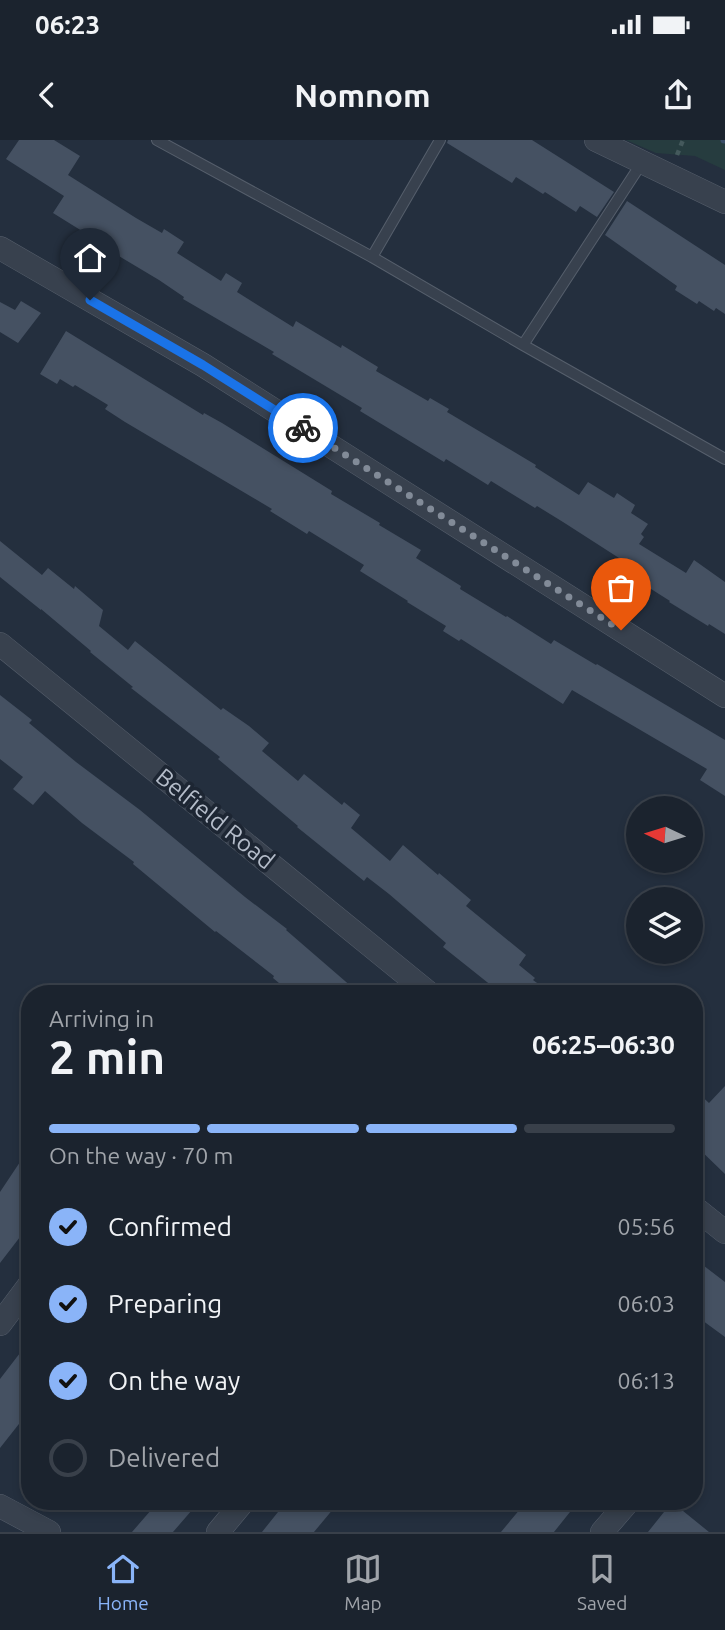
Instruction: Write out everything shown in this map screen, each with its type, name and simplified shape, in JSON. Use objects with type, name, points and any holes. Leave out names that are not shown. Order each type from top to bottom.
[{"type":"street","points":[[596,140],[725,202]]},
{"type":"street","points":[[0,248],[203,365],[725,696]]},
{"type":"street","name":"Belfield Road","points":[[0,644],[419,985]]},
{"type":"street","points":[[703,1214],[725,1232]]},
{"type":"street","points":[[0,1324],[21,1296]]},
{"type":"street","points":[[0,1506],[49,1532]]},
{"type":"street","points":[[218,1532],[236,1510]]},
{"type":"street","points":[[602,1532],[621,1510]]},
{"type":"lane","points":[[157,140],[372,257],[725,458]]},
{"type":"lane","points":[[372,257],[440,140]]},
{"type":"lane","points":[[523,345],[643,161]]},
{"type":"green space","points":[[626,140],[725,140],[725,170],[695,156],[656,153]]},
{"type":"building","points":[[19,140],[54,140],[80,156],[68,175],[136,218],[162,233],[164,229],[184,242],[177,253],[221,281],[226,273],[242,283],[237,292],[293,327],[296,321],[341,348],[342,345],[378,367],[376,371],[428,401],[430,398],[449,409],[447,412],[536,465],[535,467],[579,495],[588,482],[614,498],[617,493],[635,505],[631,513],[648,524],[641,534],[644,537],[639,544],[686,573],[694,560],[725,582],[725,634],[629,575],[633,567],[563,522],[491,481],[488,485],[446,459],[444,462],[360,411],[362,408],[272,354],[274,352],[183,299],[184,297],[159,280],[53,213],[64,196],[6,159]]},
{"type":"building","points":[[448,140],[532,140],[614,192],[597,217],[580,206],[576,212],[516,177],[512,183],[447,143]]},
{"type":"building","points":[[627,201],[725,265],[725,314],[716,308],[714,311],[699,301],[697,304],[675,290],[677,286],[605,235]]},
{"type":"building","points":[[21,301],[41,313],[18,343],[0,332],[0,302],[15,310]]},
{"type":"building","points":[[66,331],[332,491],[331,494],[421,550],[416,558],[461,586],[460,589],[551,644],[554,640],[725,740],[725,796],[700,780],[707,769],[572,690],[563,704],[461,639],[459,641],[443,631],[446,626],[360,571],[364,565],[309,531],[307,534],[270,511],[272,509],[125,422],[105,409],[108,405],[75,385],[73,387],[60,379],[57,384],[40,374]]},
{"type":"building","points":[[0,541],[42,575],[48,568],[74,589],[75,586],[103,610],[99,626],[128,650],[135,641],[221,710],[223,708],[269,743],[262,751],[298,781],[304,774],[342,805],[344,802],[360,815],[351,828],[390,861],[403,845],[471,900],[466,906],[526,955],[519,965],[540,985],[491,985],[443,947],[446,943],[389,894],[367,877],[364,881],[297,827],[218,759],[220,757],[131,688],[133,687],[91,651],[0,577]]},
{"type":"building","points":[[0,695],[32,720],[29,723],[76,762],[287,929],[350,985],[281,985],[274,976],[215,932],[133,864],[134,862],[45,791],[33,805],[13,789],[23,777],[0,759]]},
{"type":"building","points":[[725,1086],[725,1174],[703,1153],[703,1097],[709,1103]]},
{"type":"building","points":[[21,1160],[21,1236],[0,1263],[0,1192]]},
{"type":"building","points":[[703,1265],[725,1282],[725,1337],[703,1321]]},
{"type":"building","points":[[21,1352],[21,1421],[0,1448],[0,1379]]},
{"type":"building","points":[[151,1510],[192,1510],[173,1532],[132,1532]]},
{"type":"building","points":[[280,1510],[332,1510],[314,1532],[262,1532]]},
{"type":"building","points":[[519,1510],[572,1510],[554,1532],[501,1532]]},
{"type":"building","points":[[666,1510],[682,1510],[709,1532],[648,1532]]},
{"type":"way so far","points":[[303,428],[621,630]]},
{"type":"route","points":[[90,300],[203,365],[303,428]]}]
